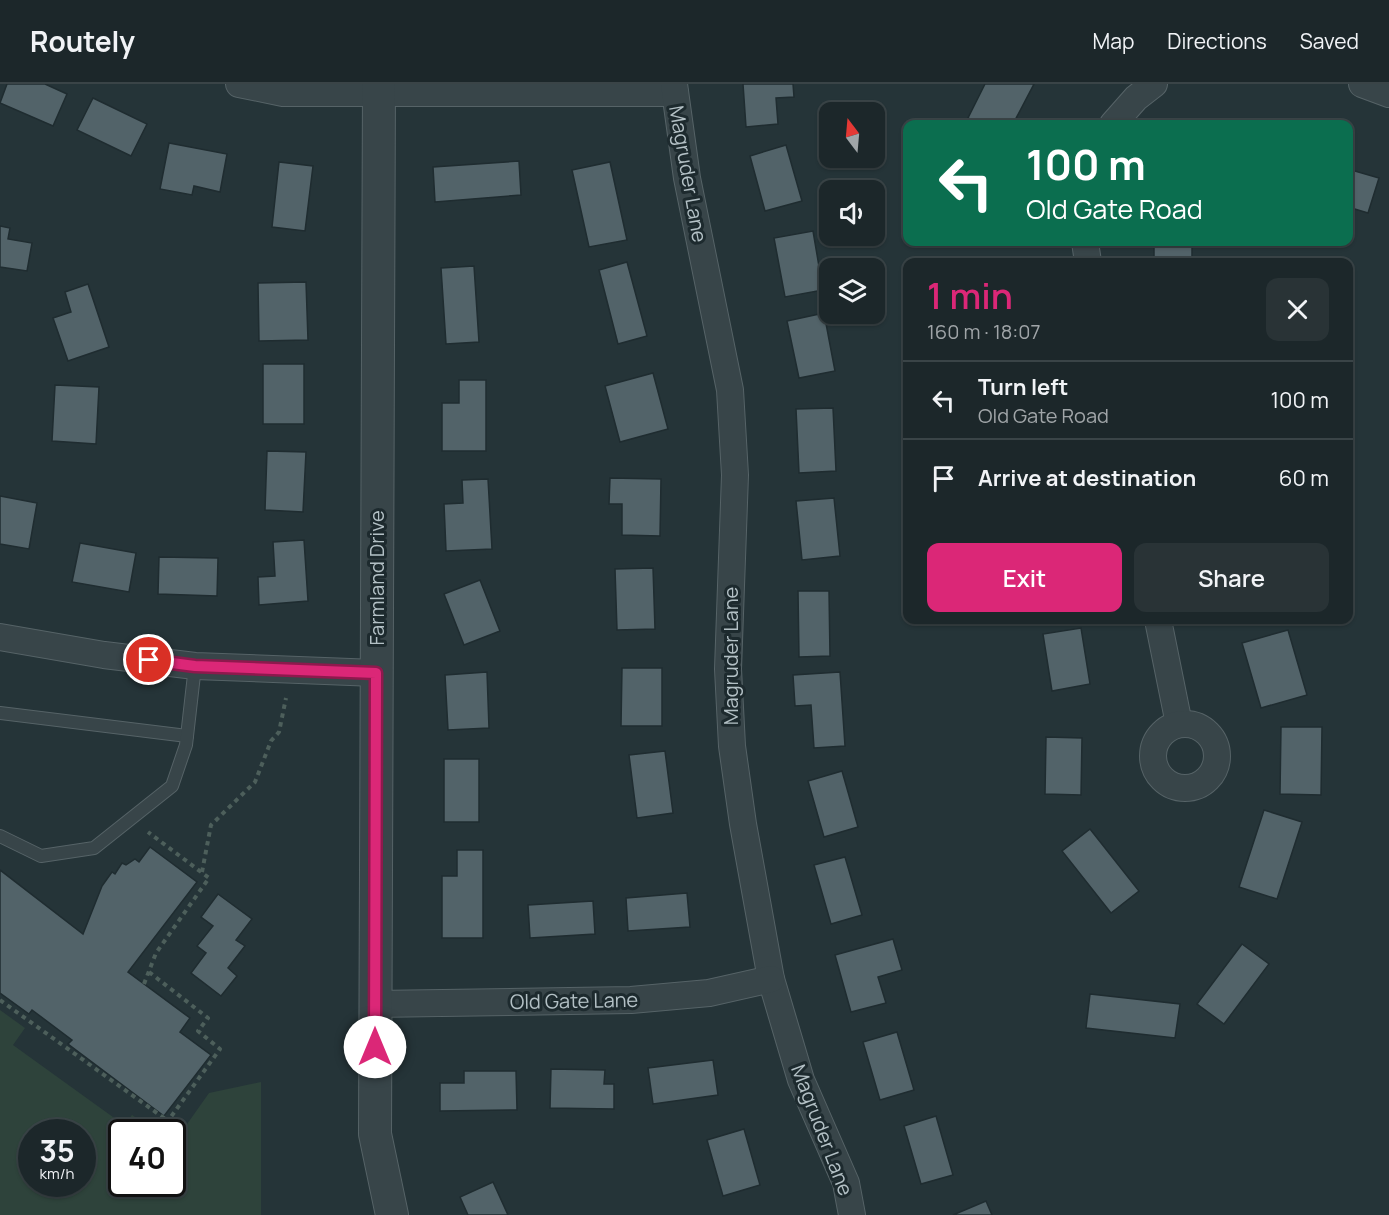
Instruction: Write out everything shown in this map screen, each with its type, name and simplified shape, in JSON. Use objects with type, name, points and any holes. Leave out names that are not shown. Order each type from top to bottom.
[{"type":"street","points":[[239,84],[284,93],[379,89],[675,89]]},
{"type":"street","points":[[1117,120],[1136,98],[1154,84]]},
{"type":"street","points":[[1362,84],[1389,94]]},
{"type":"street","name":"Farmland Drive","points":[[379,89],[375,1134],[392,1215]]},
{"type":"street","name":"Magruder Lane","points":[[675,89],[687,178],[730,390],[735,476],[728,669],[732,746],[743,824],[771,979],[801,1080],[846,1183],[852,1215]]},
{"type":"street","points":[[1159,624],[1179,724]]},
{"type":"street","points":[[0,637],[104,655],[195,666],[376,673]]},
{"type":"street","name":"Old Gate Lane","points":[[375,1004],[631,1000],[709,993],[771,979]]},
{"type":"lane","points":[[0,836],[41,856],[94,848],[172,786],[187,736],[195,666]]},
{"type":"lane","points":[[0,713],[187,736]]},
{"type":"path","points":[[202,873],[211,825],[255,782],[271,741],[282,725],[286,698]]},
{"type":"path","points":[[144,984],[156,953],[210,879],[148,832]]},
{"type":"path","points":[[149,972],[208,1018],[198,1031],[220,1049],[169,1119]]},
{"type":"path","points":[[0,1000],[165,1119]]},
{"type":"green space","points":[[0,1010],[25,1028],[13,1045],[116,1119],[108,1119],[108,1197],[186,1197],[186,1126],[209,1093],[261,1082],[261,1215],[0,1215]]},
{"type":"building","points":[[7,84],[45,84],[67,94],[53,126],[0,103]]},
{"type":"building","points":[[743,84],[793,84],[794,97],[776,98],[778,124],[746,127]]},
{"type":"building","points":[[985,84],[1034,84],[1015,120],[972,120],[968,118]]},
{"type":"building","points":[[93,98],[147,124],[131,156],[77,130]]},
{"type":"building","points":[[169,143],[227,154],[220,192],[194,186],[192,195],[160,189]]},
{"type":"building","points":[[786,145],[802,201],[765,211],[750,156]]},
{"type":"building","points":[[519,161],[521,195],[435,202],[433,167]]},
{"type":"building","points":[[279,162],[313,166],[305,231],[272,227]]},
{"type":"building","points":[[610,162],[627,240],[589,247],[572,170]]},
{"type":"building","points":[[1353,170],[1379,178],[1368,213],[1353,208]]},
{"type":"building","points":[[0,226],[10,228],[8,239],[32,243],[27,271],[0,267]]},
{"type":"building","points":[[813,231],[819,266],[819,291],[785,297],[774,238]]},
{"type":"building","points":[[1154,246],[1192,246],[1192,258],[1154,258]]},
{"type":"building","points":[[627,262],[647,336],[618,344],[599,270]]},
{"type":"building","points":[[474,266],[479,342],[446,344],[441,268]]},
{"type":"building","points":[[306,282],[308,340],[259,341],[258,283]]},
{"type":"building","points":[[88,284],[109,347],[68,361],[53,318],[71,312],[65,292]]},
{"type":"building","points":[[819,314],[819,324],[826,324],[835,371],[799,378],[787,321]]},
{"type":"building","points":[[263,364],[304,364],[304,424],[263,424]]},
{"type":"building","points":[[653,373],[668,429],[620,442],[605,386]]},
{"type":"building","points":[[459,380],[486,380],[486,451],[442,451],[442,403],[459,403]]},
{"type":"building","points":[[55,385],[99,387],[96,444],[52,441]]},
{"type":"building","points":[[833,408],[836,471],[799,473],[796,409]]},
{"type":"building","points":[[267,451],[306,452],[303,512],[265,510]]},
{"type":"building","points":[[610,478],[661,479],[660,536],[622,535],[622,504],[609,504]]},
{"type":"building","points":[[488,479],[492,549],[446,551],[444,504],[463,503],[462,480]]},
{"type":"building","points":[[0,496],[37,503],[29,549],[0,544]]},
{"type":"building","points":[[834,498],[840,556],[802,560],[796,501]]},
{"type":"building","points":[[304,540],[308,601],[259,605],[258,577],[275,576],[273,542]]},
{"type":"building","points":[[80,543],[136,553],[129,592],[72,582]]},
{"type":"building","points":[[159,557],[218,558],[217,596],[158,594]]},
{"type":"building","points":[[653,568],[655,629],[617,630],[615,569]]},
{"type":"building","points":[[480,580],[500,631],[464,645],[444,594]]},
{"type":"building","points":[[798,591],[829,591],[830,656],[799,657]]},
{"type":"building","points":[[1081,628],[1090,684],[1052,691],[1043,634]]},
{"type":"building","points":[[1288,630],[1307,695],[1261,708],[1242,643]]},
{"type":"building","points":[[622,668],[662,668],[662,726],[621,726]]},
{"type":"building","points":[[487,672],[489,728],[448,730],[445,675]]},
{"type":"building","points":[[840,672],[845,746],[814,748],[811,705],[795,706],[793,675]]},
{"type":"building","points":[[1281,727],[1322,727],[1321,795],[1280,794]]},
{"type":"building","points":[[1046,737],[1082,738],[1081,795],[1045,794]]},
{"type":"building","points":[[665,751],[673,813],[637,818],[629,755]]},
{"type":"building","points":[[444,759],[479,759],[479,822],[444,822]]},
{"type":"building","points":[[842,771],[858,827],[824,837],[808,781]]},
{"type":"building","points":[[1264,810],[1302,822],[1277,899],[1239,887]]},
{"type":"building","points":[[1090,829],[1139,891],[1111,913],[1062,851]]},
{"type":"building","points":[[150,847],[197,882],[128,972],[190,1018],[180,1032],[211,1055],[164,1116],[68,1044],[72,1040],[32,1010],[29,1014],[0,993],[0,870],[83,934],[102,886],[112,872],[115,874],[122,863],[126,865],[135,859],[139,862]]},
{"type":"building","points":[[457,850],[483,850],[483,938],[442,938],[442,876],[457,876]]},
{"type":"building","points":[[845,857],[862,915],[831,924],[814,865]]},
{"type":"building","points":[[687,893],[690,927],[628,931],[626,898]]},
{"type":"building","points":[[218,894],[252,919],[236,940],[245,946],[228,968],[237,976],[221,996],[191,973],[206,953],[197,946],[213,926],[201,917]]},
{"type":"building","points":[[593,901],[595,934],[530,938],[528,905]]},
{"type":"building","points":[[893,939],[902,970],[878,977],[886,1003],[851,1012],[835,955]]},
{"type":"building","points":[[1242,944],[1269,964],[1224,1024],[1197,1004]]},
{"type":"building","points":[[1090,994],[1180,1004],[1175,1038],[1086,1028]]},
{"type":"building","points":[[897,1032],[914,1090],[880,1100],[863,1042]]},
{"type":"building","points":[[713,1060],[718,1095],[653,1104],[648,1068]]},
{"type":"building","points":[[551,1069],[605,1070],[604,1084],[614,1084],[614,1109],[550,1108]]},
{"type":"building","points":[[464,1071],[516,1071],[517,1110],[440,1111],[440,1083],[464,1083]]},
{"type":"building","points":[[936,1116],[953,1175],[921,1184],[904,1126]]},
{"type":"building","points":[[744,1129],[760,1185],[723,1196],[707,1140]]},
{"type":"building","points":[[493,1182],[508,1215],[468,1215],[460,1197]]},
{"type":"building","points":[[986,1201],[992,1215],[953,1215]]},
{"type":"route","points":[[149,660],[195,666],[376,673],[375,1047]]}]
